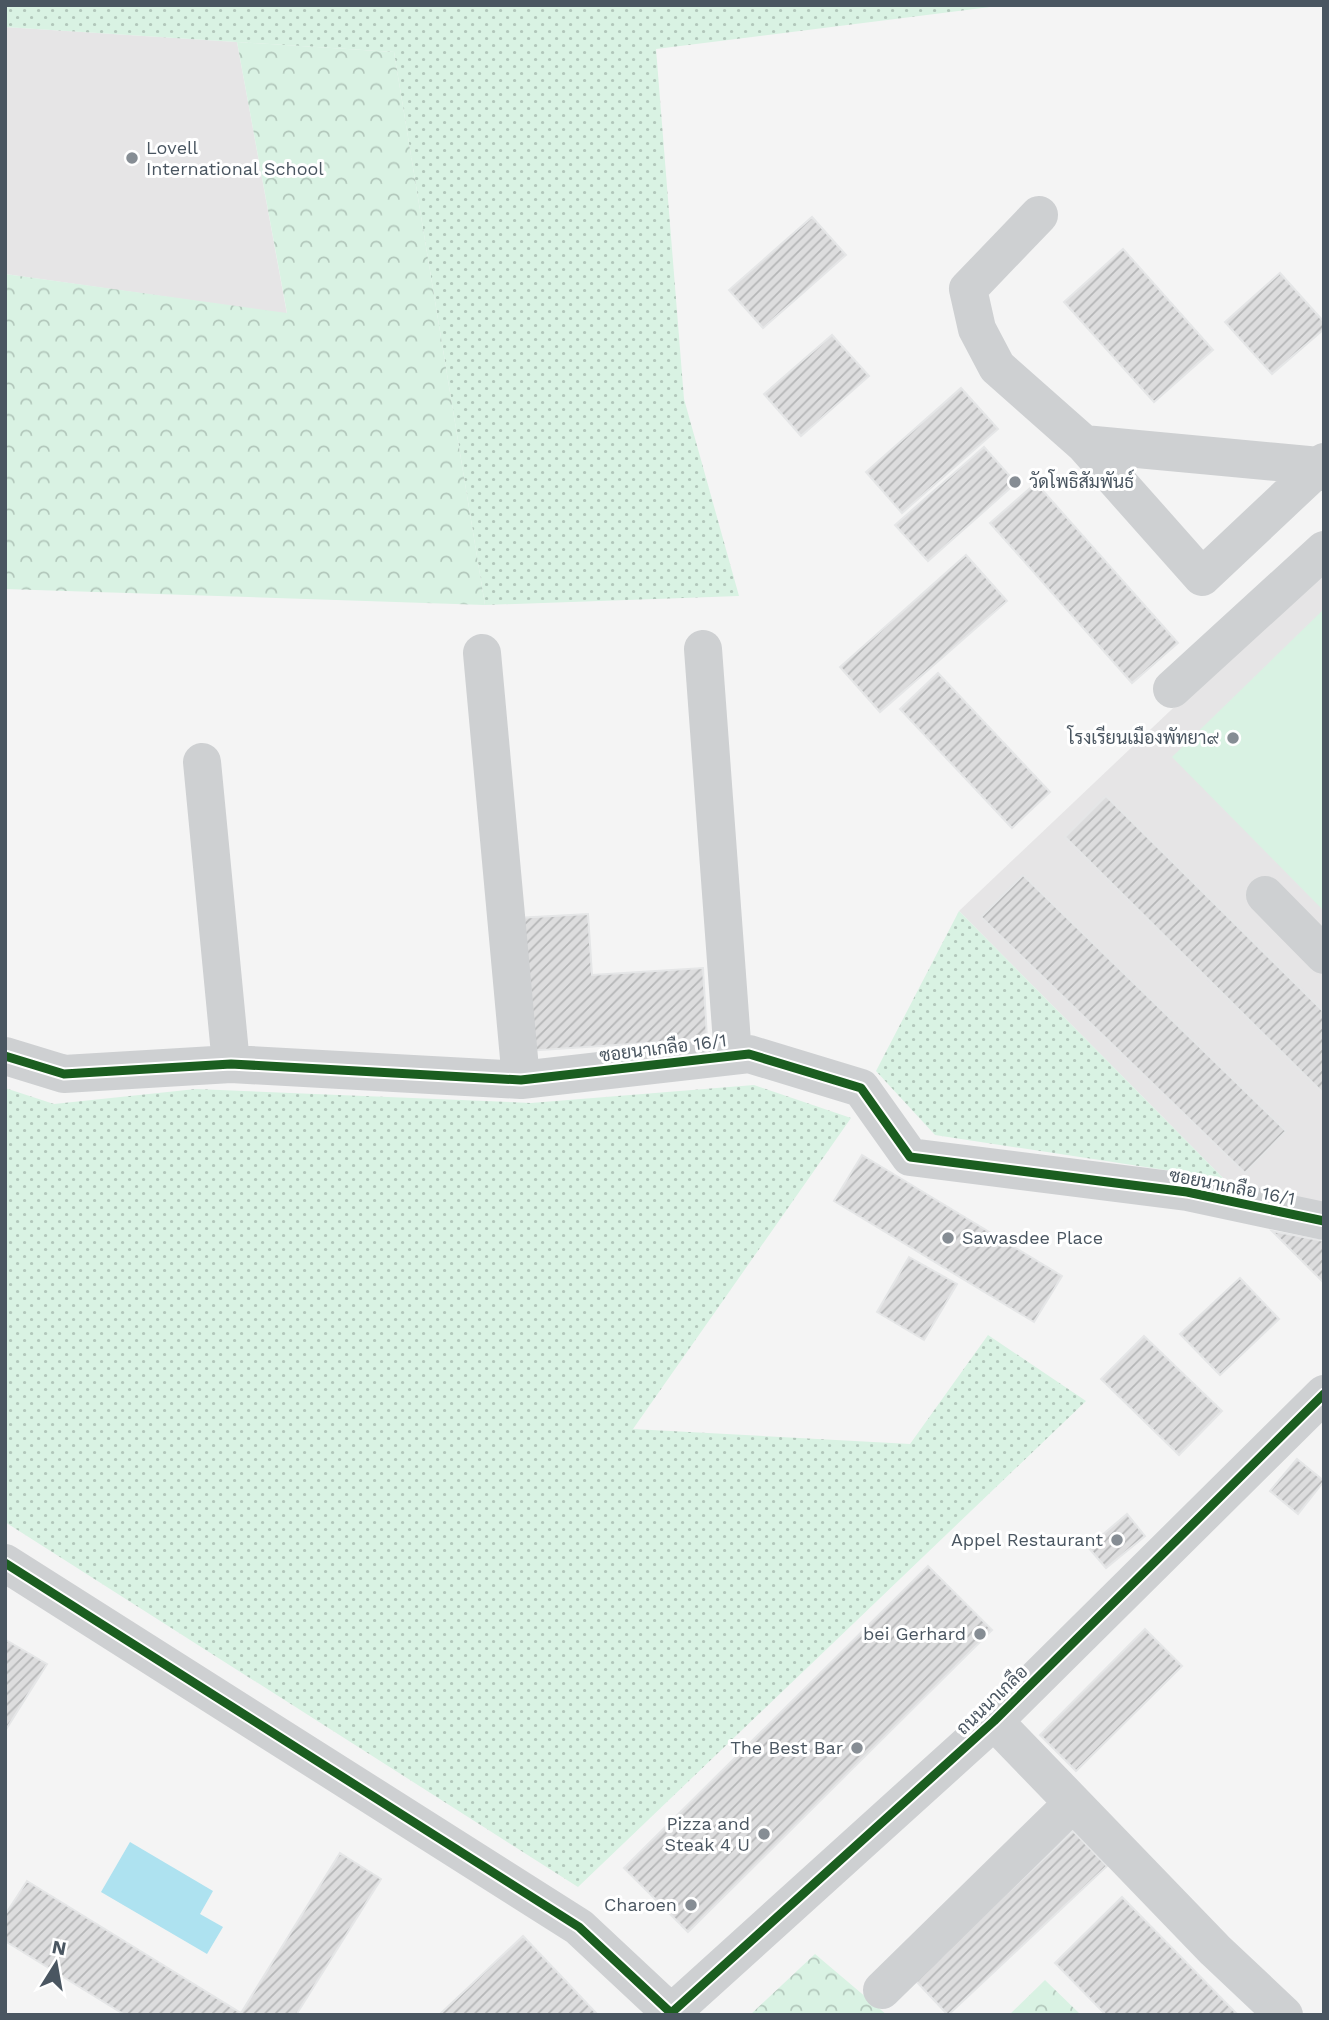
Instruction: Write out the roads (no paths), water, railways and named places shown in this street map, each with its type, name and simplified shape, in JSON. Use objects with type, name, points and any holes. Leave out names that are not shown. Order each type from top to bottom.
[{"type":"street","points":[[1039,215],[968,289],[977,329],[997,367],[1084,444],[1202,577],[1322,466]]},
{"type":"street","points":[[1084,444],[1322,466]]},
{"type":"street","points":[[1172,689],[1324,550]]},
{"type":"street","points":[[703,649],[733,1056]]},
{"type":"street","points":[[482,653],[521,1080]]},
{"type":"street","points":[[202,762],[231,1064]]},
{"type":"street","points":[[1265,895],[1324,955]]},
{"type":"street","name":"ซอยนาเกลือ 16/1","points":[[5,1056],[64,1074],[231,1064],[521,1080],[749,1054],[861,1088],[910,1157],[1187,1192],[1324,1221]]},
{"type":"street","name":"ถนนนาเกลือ","points":[[670,2014],[994,1721],[1316,1415]]},
{"type":"street","points":[[5,1563],[579,1927],[670,2014]]},
{"type":"street","points":[[994,1721],[1215,1950],[1284,2015]]},
{"type":"street","points":[[881,1990],[1073,1803]]},
{"type":"water","points":[[130,1842],[213,1891],[200,1914],[223,1927],[207,1954],[101,1892]]},
{"type":"place","name":"Lovell International School","points":[[132,158]]},
{"type":"place","name":"วัดโพธิสัมพันธ์","points":[[1015,482]]},
{"type":"place","name":"โรงเรียนเมืองพัทยา๙","points":[[1233,738]]},
{"type":"place","name":"Sawasdee Place","points":[[948,1238]]},
{"type":"place","name":"Appel Restaurant","points":[[1117,1540]]},
{"type":"place","name":"bei Gerhard","points":[[980,1634]]},
{"type":"place","name":"The Best Bar","points":[[857,1748]]},
{"type":"place","name":"Pizza and Steak 4 U","points":[[764,1834]]},
{"type":"place","name":"Charoen","points":[[691,1905]]}]
